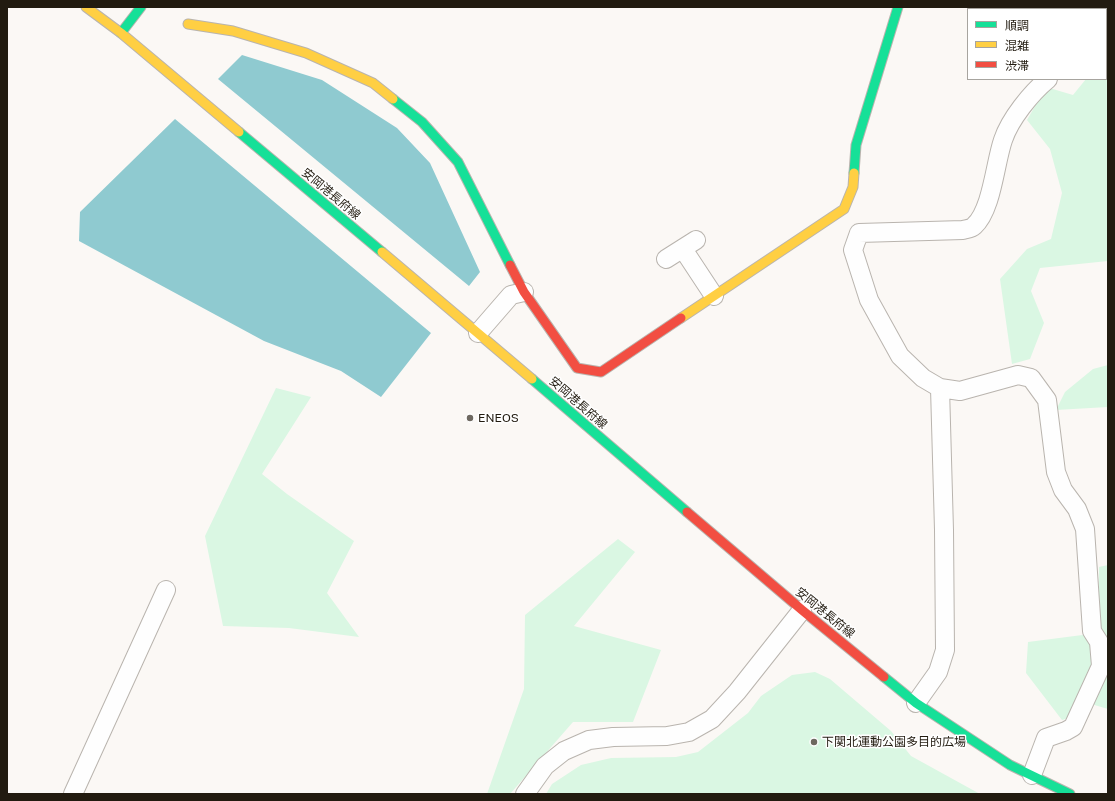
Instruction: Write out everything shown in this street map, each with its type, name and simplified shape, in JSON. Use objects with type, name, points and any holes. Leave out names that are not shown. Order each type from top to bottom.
[{"type":"main road","name":"安岡港長府線","points":[[86,7],[121,33],[478,333],[802,610],[916,703],[1010,765],[1070,794]]},
{"type":"main road","points":[[121,33],[141,7]]},
{"type":"main road","points":[[188,24],[234,31],[306,53],[373,83],[422,122],[458,162],[524,292],[576,368],[601,372],[844,209],[853,187],[856,146],[898,7]]},
{"type":"street","points":[[859,233],[963,230],[973,228],[978,222],[988,202],[1003,140],[1011,123],[1038,87],[1047,80]]},
{"type":"street","points":[[844,209],[859,233]]},
{"type":"street","points":[[859,233],[853,250],[869,300],[900,356],[923,378],[940,388],[960,391],[1018,375],[1031,378],[1047,400],[1056,472],[1063,490],[1077,509],[1085,529],[1092,631],[1099,642],[1101,666],[1074,727],[1046,738],[1032,775]]},
{"type":"street","points":[[666,259],[690,244],[714,296]]},
{"type":"street","points":[[478,333],[511,295],[524,292]]},
{"type":"street","points":[[916,703],[938,672],[945,650],[944,530],[940,388]]},
{"type":"street","points":[[73,794],[166,590]]},
{"type":"street","points":[[525,794],[545,766],[564,751],[589,740],[681,734],[689,732],[712,719],[737,692],[802,610]]},
{"type":"green space","points":[[1108,44],[1108,261],[1040,268],[1031,291],[1044,323],[1030,359],[1012,364],[1000,279],[1027,249],[1051,239],[1062,193],[1050,149],[1027,120],[1046,87],[1073,95],[1085,80],[1107,80]]},
{"type":"green space","points":[[1108,365],[1108,407],[1056,410],[1065,392],[1093,369]]},
{"type":"green space","points":[[276,388],[311,397],[262,474],[287,494],[354,541],[327,593],[359,637],[289,628],[223,626],[205,536]]},
{"type":"green space","points":[[618,539],[635,552],[574,626],[661,650],[633,722],[573,722],[510,794],[487,794],[524,689],[525,615]]},
{"type":"green space","points":[[1108,565],[1108,709],[1081,701],[1075,716],[1062,720],[1026,673],[1028,642],[1098,633],[1099,567]]},
{"type":"green space","points":[[815,672],[830,679],[891,731],[911,756],[980,794],[546,794],[552,784],[581,765],[611,758],[676,757],[698,752],[748,713],[761,696],[792,675]]},
{"type":"water","points":[[242,55],[322,80],[397,128],[430,163],[480,272],[469,286],[218,79]]},
{"type":"water","points":[[175,119],[431,333],[381,397],[341,371],[264,341],[79,241],[80,212]]},
{"type":"traffic: fast","points":[[121,33],[141,7]]},
{"type":"traffic: fast","points":[[854,173],[856,145],[898,7]]},
{"type":"traffic: fast","points":[[393,99],[422,122],[458,162],[510,265]]},
{"type":"traffic: fast","points":[[239,132],[382,252]]},
{"type":"traffic: fast","points":[[532,379],[687,512]]},
{"type":"traffic: fast","points":[[884,677],[916,703],[1010,765],[1070,794]]},
{"type":"traffic: slow","points":[[86,7],[121,33],[239,132]]},
{"type":"traffic: slow","points":[[188,24],[233,31],[306,53],[373,83],[393,99]]},
{"type":"traffic: slow","points":[[681,318],[844,209],[853,187],[854,173]]},
{"type":"traffic: slow","points":[[382,252],[532,379]]},
{"type":"traffic: jam","points":[[510,265],[524,292],[577,368],[601,372],[681,318]]},
{"type":"traffic: jam","points":[[687,512],[802,610],[884,677]]},
{"type":"place","name":"ENEOS","points":[[470,418]]},
{"type":"place","name":"下関北運動公園多目的広場","points":[[814,742]]}]
